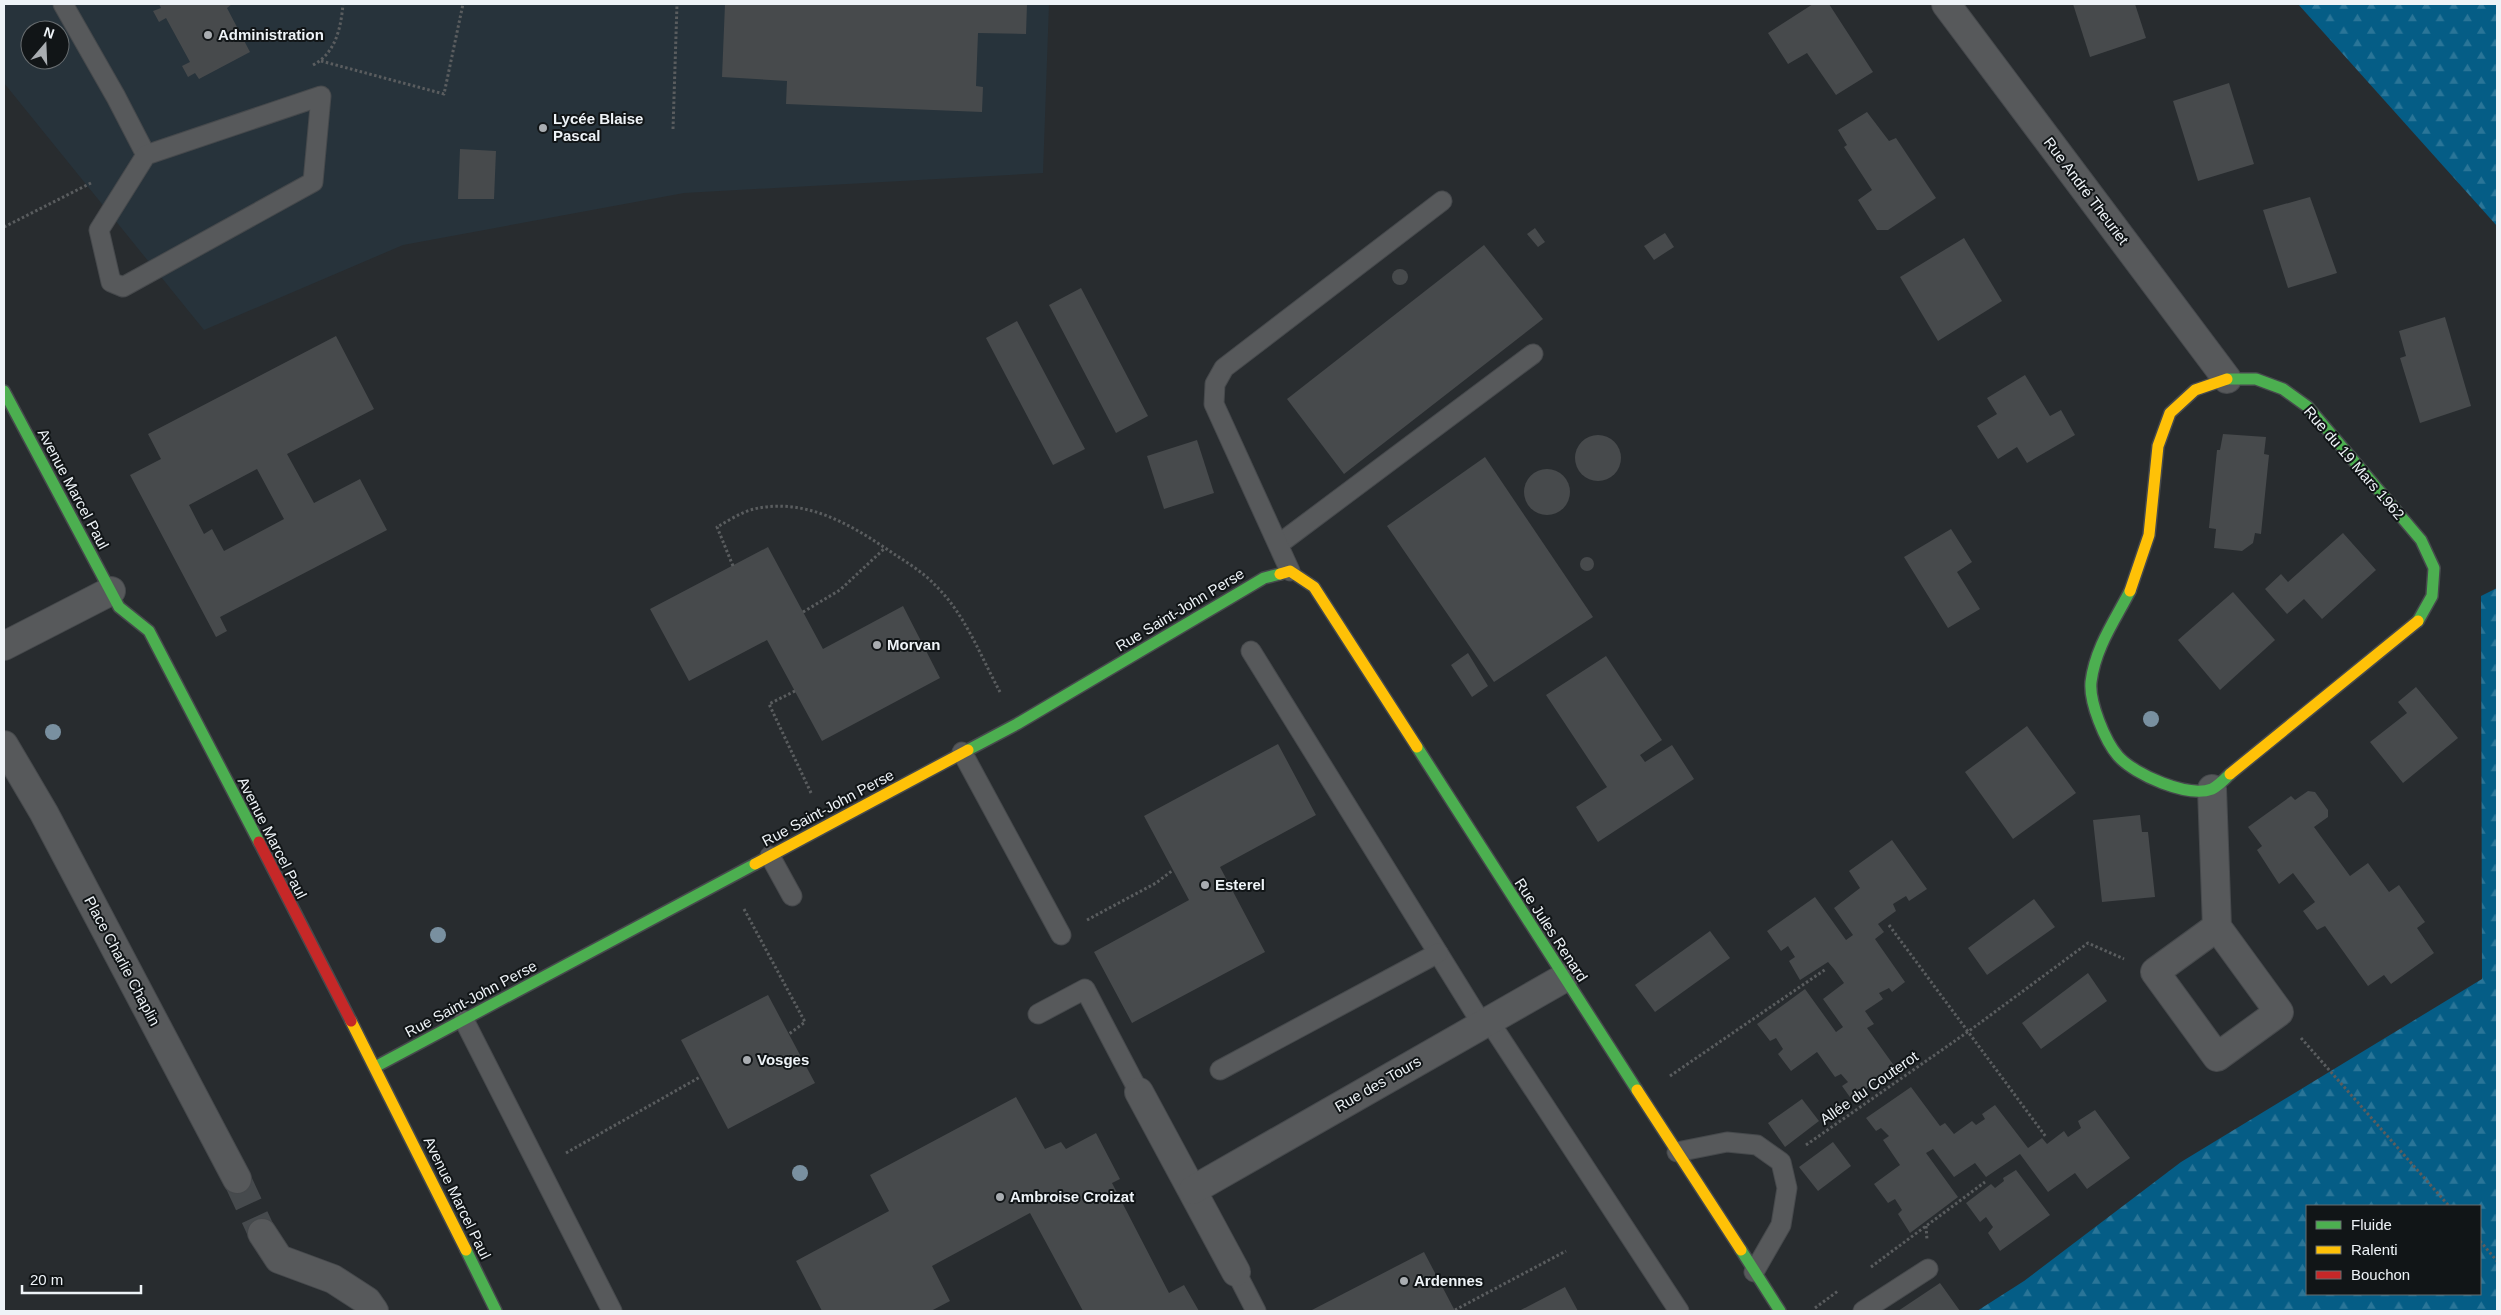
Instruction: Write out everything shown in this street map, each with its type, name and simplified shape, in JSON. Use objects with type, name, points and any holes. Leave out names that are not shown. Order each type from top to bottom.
[{"type":"street","name":"Rue André Theuriet","points":[[1946,4],[2227,379]]},
{"type":"street","name":"Rue du 19 Mars 1962","points":[[2227,379],[2256,379],[2283,389],[2308,407],[2421,540],[2434,568],[2432,596],[2417,623],[2212,789],[2183,790],[2148,778],[2118,756],[2097,718],[2091,683],[2100,647],[2131,590],[2149,535],[2158,446],[2170,414],[2195,390],[2227,379]]},
{"type":"street","name":"Avenue Marcel Paul","points":[[4,391],[119,607],[149,631],[375,1067],[496,1311]]},
{"type":"street","name":"Rue Saint-John Perse","points":[[375,1067],[729,880],[962,752],[1017,724],[1264,578],[1290,570]]},
{"type":"street","name":"Rue Jules Renard","points":[[1290,570],[1314,587],[1780,1311]]},
{"type":"street","points":[[4,646],[111,591]]},
{"type":"street","name":"Place Charlie Chaplin","points":[[4,746],[44,813],[237,1179]]},
{"type":"street","points":[[2212,789],[2217,927],[2279,1012],[2217,1057],[2155,972],[2217,927]]},
{"type":"street","name":"Rue des Tours","points":[[1193,1190],[1564,978]]},
{"type":"street","points":[[1139,1092],[1236,1272]]},
{"type":"street","points":[[262,1233],[279,1259],[333,1278],[368,1301],[374,1311]]},
{"type":"lane","points":[[63,4],[116,97],[146,155]]},
{"type":"lane","points":[[321,96],[313,182],[123,287],[111,282],[99,230],[146,155],[321,96]]},
{"type":"lane","points":[[1290,570],[1214,404],[1215,384],[1224,368],[1442,201]]},
{"type":"lane","points":[[1279,544],[1533,354]]},
{"type":"lane","points":[[1252,652],[1438,953],[1679,1311]]},
{"type":"lane","points":[[962,752],[1061,935]]},
{"type":"lane","points":[[770,856],[792,896]]},
{"type":"lane","points":[[1220,1070],[1438,953]]},
{"type":"lane","points":[[1038,1014],[1085,989],[1139,1092]]},
{"type":"lane","points":[[464,1020],[612,1311]]},
{"type":"lane","points":[[1677,1152],[1727,1142],[1757,1145],[1781,1162],[1787,1188],[1781,1225],[1754,1272]]},
{"type":"lane","points":[[1863,1311],[1928,1269]]},
{"type":"lane","points":[[1236,1272],[1256,1311]]},
{"type":"path","points":[[321,61],[444,94],[463,4]]},
{"type":"path","points":[[673,129],[677,4]]},
{"type":"path","points":[[733,566],[717,527],[752,509],[767,507],[801,508],[837,518],[885,548],[936,586],[959,614],[1017,724]]},
{"type":"path","points":[[803,612],[840,590],[885,548]]},
{"type":"path","points":[[795,691],[769,704],[826,826]]},
{"type":"path","points":[[1061,935],[1156,883],[1173,870]]},
{"type":"path","points":[[729,880],[805,1022],[789,1034]]},
{"type":"path","points":[[1889,925],[1969,1031],[2046,1138]]},
{"type":"path","name":"Allée du Couterot","points":[[1781,1162],[1969,1031],[2088,943],[2155,972]]},
{"type":"path","points":[[1640,1096],[1826,969]]},
{"type":"path","points":[[2279,1012],[2448,1205]]},
{"type":"path","points":[[539,1168],[700,1077]]},
{"type":"path","points":[[1865,1271],[1985,1182]]},
{"type":"path","points":[[2481,1242],[2497,1261]]},
{"type":"path","points":[[1454,1310],[1566,1251]]},
{"type":"path","points":[[1811,1311],[1842,1288]]},
{"type":"shaded area","name":"Lycée Blaise Pascal","points":[[4,4],[1049,4],[1043,173],[684,193],[403,245],[204,330],[4,83]]},
{"type":"green space","points":[[2298,4],[2497,4],[2497,226]]},
{"type":"green space","points":[[2497,588],[2497,1311],[1977,1311],[2024,1281],[2181,1162],[2482,979],[2481,596]]},
{"type":"building","name":"Administration","points":[[159,4],[232,4],[227,8],[250,52],[199,79],[195,73],[188,77],[182,66],[190,62],[166,18],[159,22],[153,11],[161,8]]},
{"type":"building","points":[[725,4],[1027,4],[1026,34],[978,33],[976,86],[983,87],[982,112],[786,104],[787,81],[722,77]]},
{"type":"building","points":[[1813,4],[1829,4],[1873,72],[1836,95],[1807,53],[1788,64],[1768,33]]},
{"type":"building","points":[[2073,4],[2135,4],[2146,38],[2090,57]]},
{"type":"building","points":[[2229,83],[2254,164],[2198,181],[2173,101]]},
{"type":"building","points":[[1867,112],[1889,141],[1896,138],[1936,198],[1888,230],[1877,230],[1858,200],[1872,190],[1844,147],[1847,145],[1838,130]]},
{"type":"building","points":[[460,149],[496,151],[494,199],[458,199]]},
{"type":"building","points":[[2310,197],[2337,273],[2288,288],[2263,210]]},
{"type":"building","points":[[1535,228],[1545,242],[1538,247],[1527,234]]},
{"type":"building","points":[[1665,233],[1674,247],[1654,260],[1644,246]]},
{"type":"building","points":[[1964,238],[2002,301],[1938,341],[1900,277]]},
{"type":"building","points":[[1484,245],[1543,319],[1344,474],[1287,399]]},
{"type":"building","points":[[1397,269],[1403,269],[1408,274],[1406,283],[1397,285],[1392,280],[1392,274]]},
{"type":"building","points":[[1081,288],[1148,416],[1116,433],[1049,305]]},
{"type":"building","points":[[2445,317],[2471,406],[2420,423],[2400,358],[2406,356],[2399,331]]},
{"type":"building","points":[[1017,321],[1085,449],[1053,465],[986,338]]},
{"type":"building","points":[[336,336],[374,409],[287,454],[314,503],[360,479],[387,530],[220,617],[227,631],[216,637],[130,475],[161,459],[148,434]],"holes":[[[257,469],[284,519],[224,551],[212,529],[204,534],[189,505]]]},
{"type":"building","points":[[2025,375],[2050,416],[2061,410],[2075,435],[2027,463],[2017,447],[1998,459],[1977,426],[1997,414],[1987,398]]},
{"type":"building","points":[[2223,434],[2266,437],[2264,454],[2269,455],[2261,534],[2255,533],[2253,543],[2242,551],[2214,548],[2216,529],[2209,528],[2217,450],[2220,450]]},
{"type":"building","points":[[1598,435],[1611,439],[1617,445],[1621,458],[1617,471],[1611,477],[1598,481],[1585,477],[1579,471],[1575,458],[1579,445],[1585,439]]},
{"type":"building","points":[[1197,440],[1214,493],[1164,509],[1147,456]]},
{"type":"building","points":[[1485,457],[1593,617],[1494,682],[1387,526]]},
{"type":"building","points":[[1547,469],[1560,473],[1566,479],[1570,492],[1566,505],[1560,511],[1547,515],[1534,511],[1528,505],[1524,492],[1528,479],[1534,473]]},
{"type":"building","points":[[1951,529],[1972,562],[1957,572],[1980,609],[1948,628],[1904,557]]},
{"type":"building","points":[[2343,533],[2376,570],[2322,619],[2304,599],[2287,614],[2265,589],[2281,574],[2288,582]]},
{"type":"building","name":"Morvan","points":[[768,547],[823,649],[903,606],[940,678],[822,741],[767,640],[689,681],[650,609]]},
{"type":"building","points":[[1587,557],[1592,559],[1594,564],[1592,569],[1587,571],[1582,569],[1580,564],[1582,559]]},
{"type":"building","points":[[2233,592],[2275,640],[2220,690],[2178,640]]},
{"type":"building","points":[[1468,653],[1488,686],[1472,697],[1451,665]]},
{"type":"building","points":[[1606,656],[1662,740],[1640,755],[1645,762],[1672,745],[1694,779],[1598,842],[1576,807],[1607,787],[1546,695]]},
{"type":"building","points":[[2416,687],[2458,738],[2403,783],[2370,742],[2407,713],[2398,702]]},
{"type":"building","points":[[2027,726],[2076,793],[2013,839],[1965,772]]},
{"type":"building","name":"Esterel","points":[[1278,744],[1316,815],[1220,867],[1265,952],[1132,1023],[1094,952],[1189,900],[1144,816]]},
{"type":"building","points":[[2308,791],[2315,792],[2328,810],[2328,817],[2314,827],[2350,876],[2368,863],[2389,892],[2399,885],[2425,922],[2417,928],[2434,953],[2391,984],[2384,975],[2368,986],[2325,926],[2317,930],[2303,911],[2315,902],[2293,873],[2279,884],[2257,850],[2262,846],[2248,827],[2291,796],[2295,800]]},
{"type":"building","points":[[2140,815],[2142,832],[2148,832],[2155,897],[2102,902],[2093,820]]},
{"type":"building","points":[[1892,840],[1927,889],[1909,901],[1906,896],[1893,904],[1896,911],[1878,924],[1884,932],[1875,939],[1905,982],[1892,992],[1889,988],[1879,993],[1883,999],[1865,1011],[1874,1024],[1867,1028],[1895,1067],[1852,1100],[1842,1086],[1848,1082],[1841,1074],[1835,1077],[1817,1052],[1791,1071],[1778,1054],[1783,1049],[1776,1038],[1770,1041],[1757,1024],[1805,989],[1836,1032],[1843,1027],[1823,999],[1844,983],[1834,969],[1828,962],[1800,980],[1789,961],[1795,957],[1788,946],[1781,951],[1767,931],[1815,897],[1846,940],[1853,935],[1834,908],[1860,888],[1849,871]]},
{"type":"building","points":[[2034,899],[2055,927],[1987,975],[1968,948]]},
{"type":"building","points":[[1710,931],[1730,958],[1655,1012],[1635,985]]},
{"type":"building","points":[[2088,973],[2107,1001],[2041,1049],[2022,1023]]},
{"type":"building","name":"Vosges","points":[[768,995],[815,1083],[728,1129],[681,1040]]},
{"type":"building","points":[[1911,1087],[1940,1126],[1945,1123],[1954,1134],[1972,1121],[1976,1125],[1985,1119],[1982,1114],[1995,1105],[2028,1148],[2042,1138],[2047,1144],[2064,1131],[2068,1137],[2081,1128],[2078,1121],[2095,1110],[2130,1158],[2087,1189],[2075,1173],[2048,1192],[2020,1154],[1986,1177],[1975,1163],[1954,1177],[1933,1149],[1926,1153],[1958,1197],[1910,1233],[1898,1214],[1902,1210],[1895,1199],[1888,1203],[1874,1184],[1900,1165],[1883,1140],[1889,1136],[1881,1128],[1876,1131],[1866,1118]]},
{"type":"building","name":"Ambroise Croizat","points":[[1016,1097],[1045,1149],[1061,1142],[1066,1149],[1096,1133],[1120,1179],[1112,1183],[1169,1293],[1184,1285],[1199,1311],[1083,1311],[1030,1213],[932,1266],[950,1301],[931,1311],[822,1311],[796,1261],[889,1211],[870,1175]]},
{"type":"building","points":[[1802,1099],[1819,1121],[1785,1147],[1768,1123]]},
{"type":"building","points":[[1833,1142],[1851,1166],[1818,1191],[1799,1167]]},
{"type":"building","points":[[2016,1170],[2050,1215],[2000,1251],[1988,1233],[1993,1227],[1986,1217],[1980,1222],[1966,1203],[1991,1184],[1995,1188],[2004,1181],[2003,1178]]},
{"type":"building","name":"Ardennes","points":[[1424,1252],[1455,1311],[1310,1311]]},
{"type":"building","points":[[1940,1283],[1960,1311],[1898,1311]]},
{"type":"building","name":"Ardennes","points":[[1565,1287],[1578,1311],[1519,1311]]},
{"type":"tunnel","points":[[237,1179],[262,1233]]},
{"type":"traffic: fast","points":[[2227,379],[2256,379],[2283,389],[2308,407],[2421,540],[2434,568],[2432,596],[2418,621]]},
{"type":"traffic: fast","points":[[4,391],[119,607],[149,631],[259,842]]},
{"type":"traffic: fast","points":[[968,750],[1017,724],[1264,578],[1280,574]]},
{"type":"traffic: fast","points":[[2130,591],[2101,646],[2091,682],[2095,710],[2108,741],[2118,756],[2136,770],[2176,788],[2202,791],[2212,789],[2230,774]]},
{"type":"traffic: fast","points":[[1417,747],[1637,1090]]},
{"type":"traffic: fast","points":[[375,1067],[755,864]]},
{"type":"traffic: fast","points":[[466,1250],[496,1311]]},
{"type":"traffic: fast","points":[[1741,1250],[1780,1311]]},
{"type":"traffic: slow","points":[[2130,591],[2149,535],[2158,446],[2170,413],[2195,390],[2227,379]]},
{"type":"traffic: slow","points":[[1280,574],[1290,571],[1314,587],[1417,747]]},
{"type":"traffic: slow","points":[[2230,774],[2418,621]]},
{"type":"traffic: slow","points":[[755,864],[968,750]]},
{"type":"traffic: slow","points":[[351,1021],[466,1250]]},
{"type":"traffic: slow","points":[[1637,1090],[1741,1250]]},
{"type":"traffic: jam","points":[[259,842],[351,1021]]},
{"type":"place","name":"Administration","points":[[208,35]]},
{"type":"place","name":"Lycée Blaise Pascal","points":[[543,128]]},
{"type":"place","name":"Morvan","points":[[877,645]]},
{"type":"place","name":"Esterel","points":[[1205,885]]},
{"type":"place","name":"Vosges","points":[[747,1060]]},
{"type":"place","name":"Ambroise Croizat","points":[[1000,1197]]},
{"type":"place","name":"Ardennes","points":[[1404,1281]]}]
